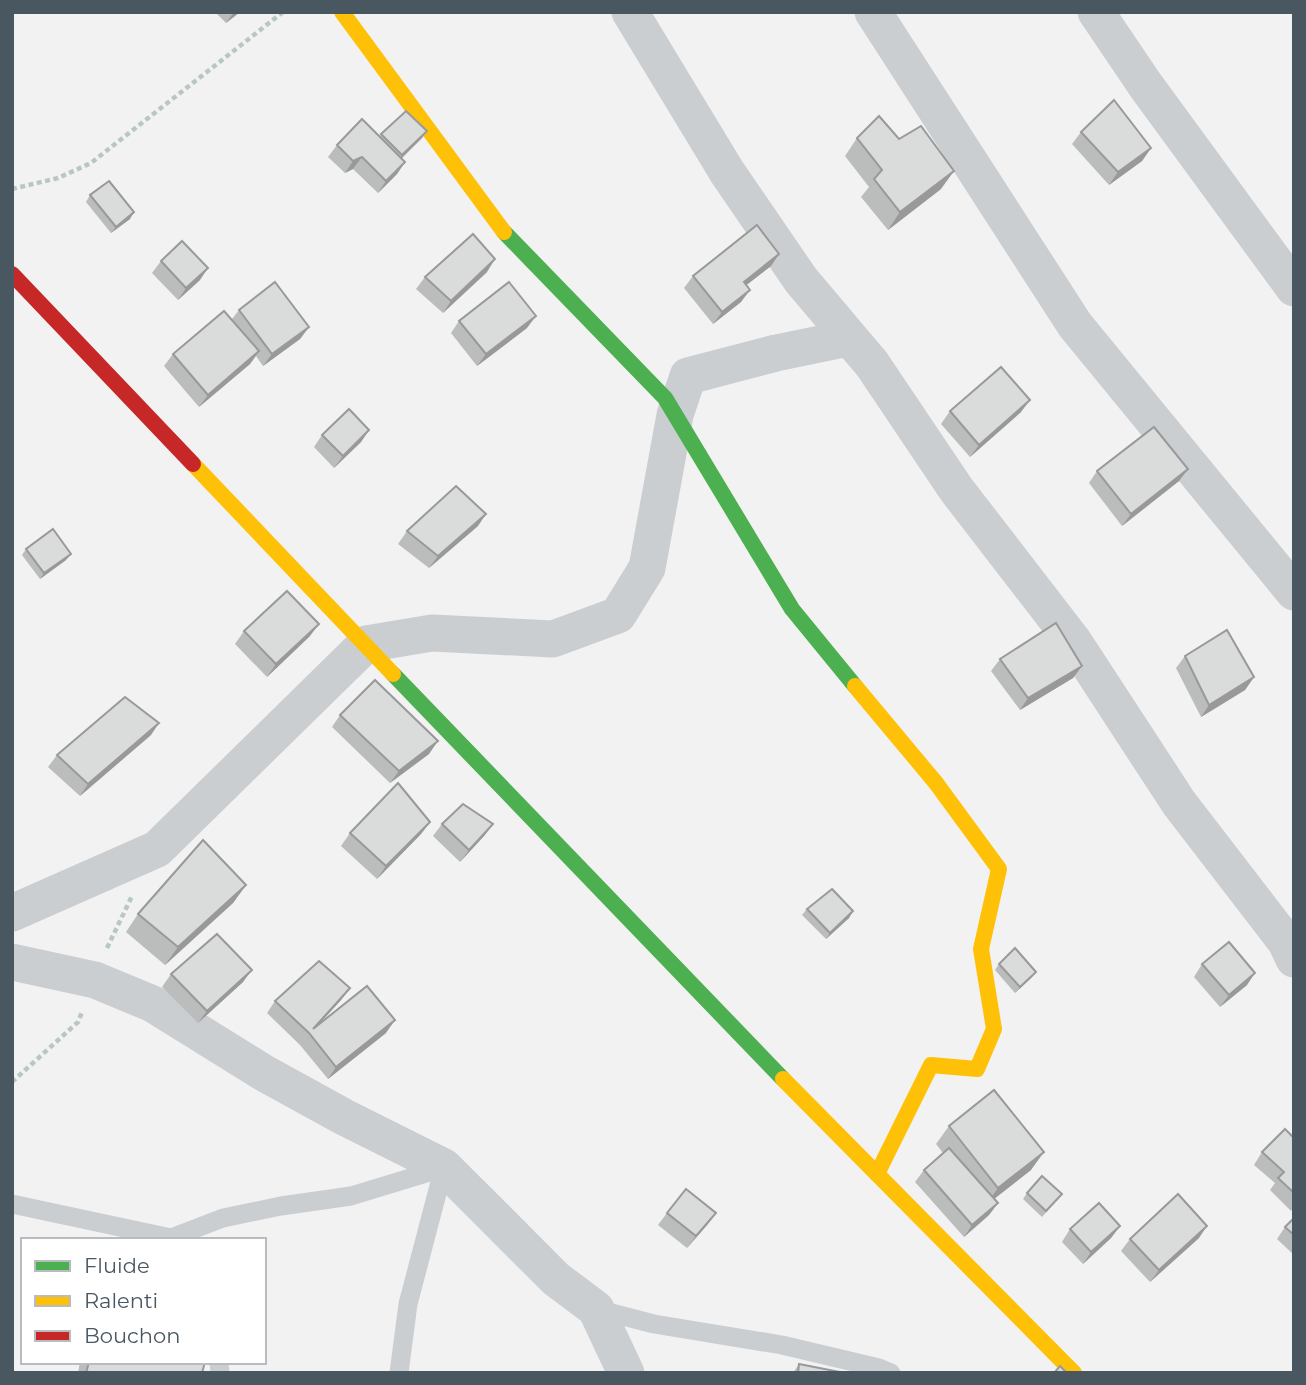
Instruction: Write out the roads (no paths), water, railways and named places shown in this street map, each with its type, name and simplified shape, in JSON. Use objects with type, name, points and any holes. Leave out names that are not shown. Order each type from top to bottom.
[{"type":"street","points":[[342,12],[503,231],[665,398],[792,608],[936,783],[999,869],[981,949],[994,1029],[977,1069],[931,1065],[877,1174]]},
{"type":"street","points":[[630,12],[727,172],[801,280],[872,364],[956,489],[1073,642],[1179,803],[1286,942],[1294,958]]},
{"type":"street","points":[[873,12],[1075,325],[1294,592]]},
{"type":"street","points":[[1096,12],[1146,86],[1294,288]]},
{"type":"street","points":[[12,274],[877,1174],[1074,1373]]},
{"type":"street","points":[[12,913],[157,849],[366,644],[432,633],[553,639],[618,615],[647,568],[675,415],[688,376],[776,353],[849,338]]},
{"type":"street","points":[[12,961],[90,979],[153,1004],[264,1073],[444,1167],[556,1279],[596,1310],[626,1373]]},
{"type":"lane","points":[[174,1238],[223,1217],[351,1196],[444,1167]]},
{"type":"lane","points":[[399,1373],[408,1304],[444,1167]]},
{"type":"lane","points":[[12,1204],[167,1238]]},
{"type":"lane","points":[[596,1310],[654,1324],[782,1345],[891,1373]]}]
